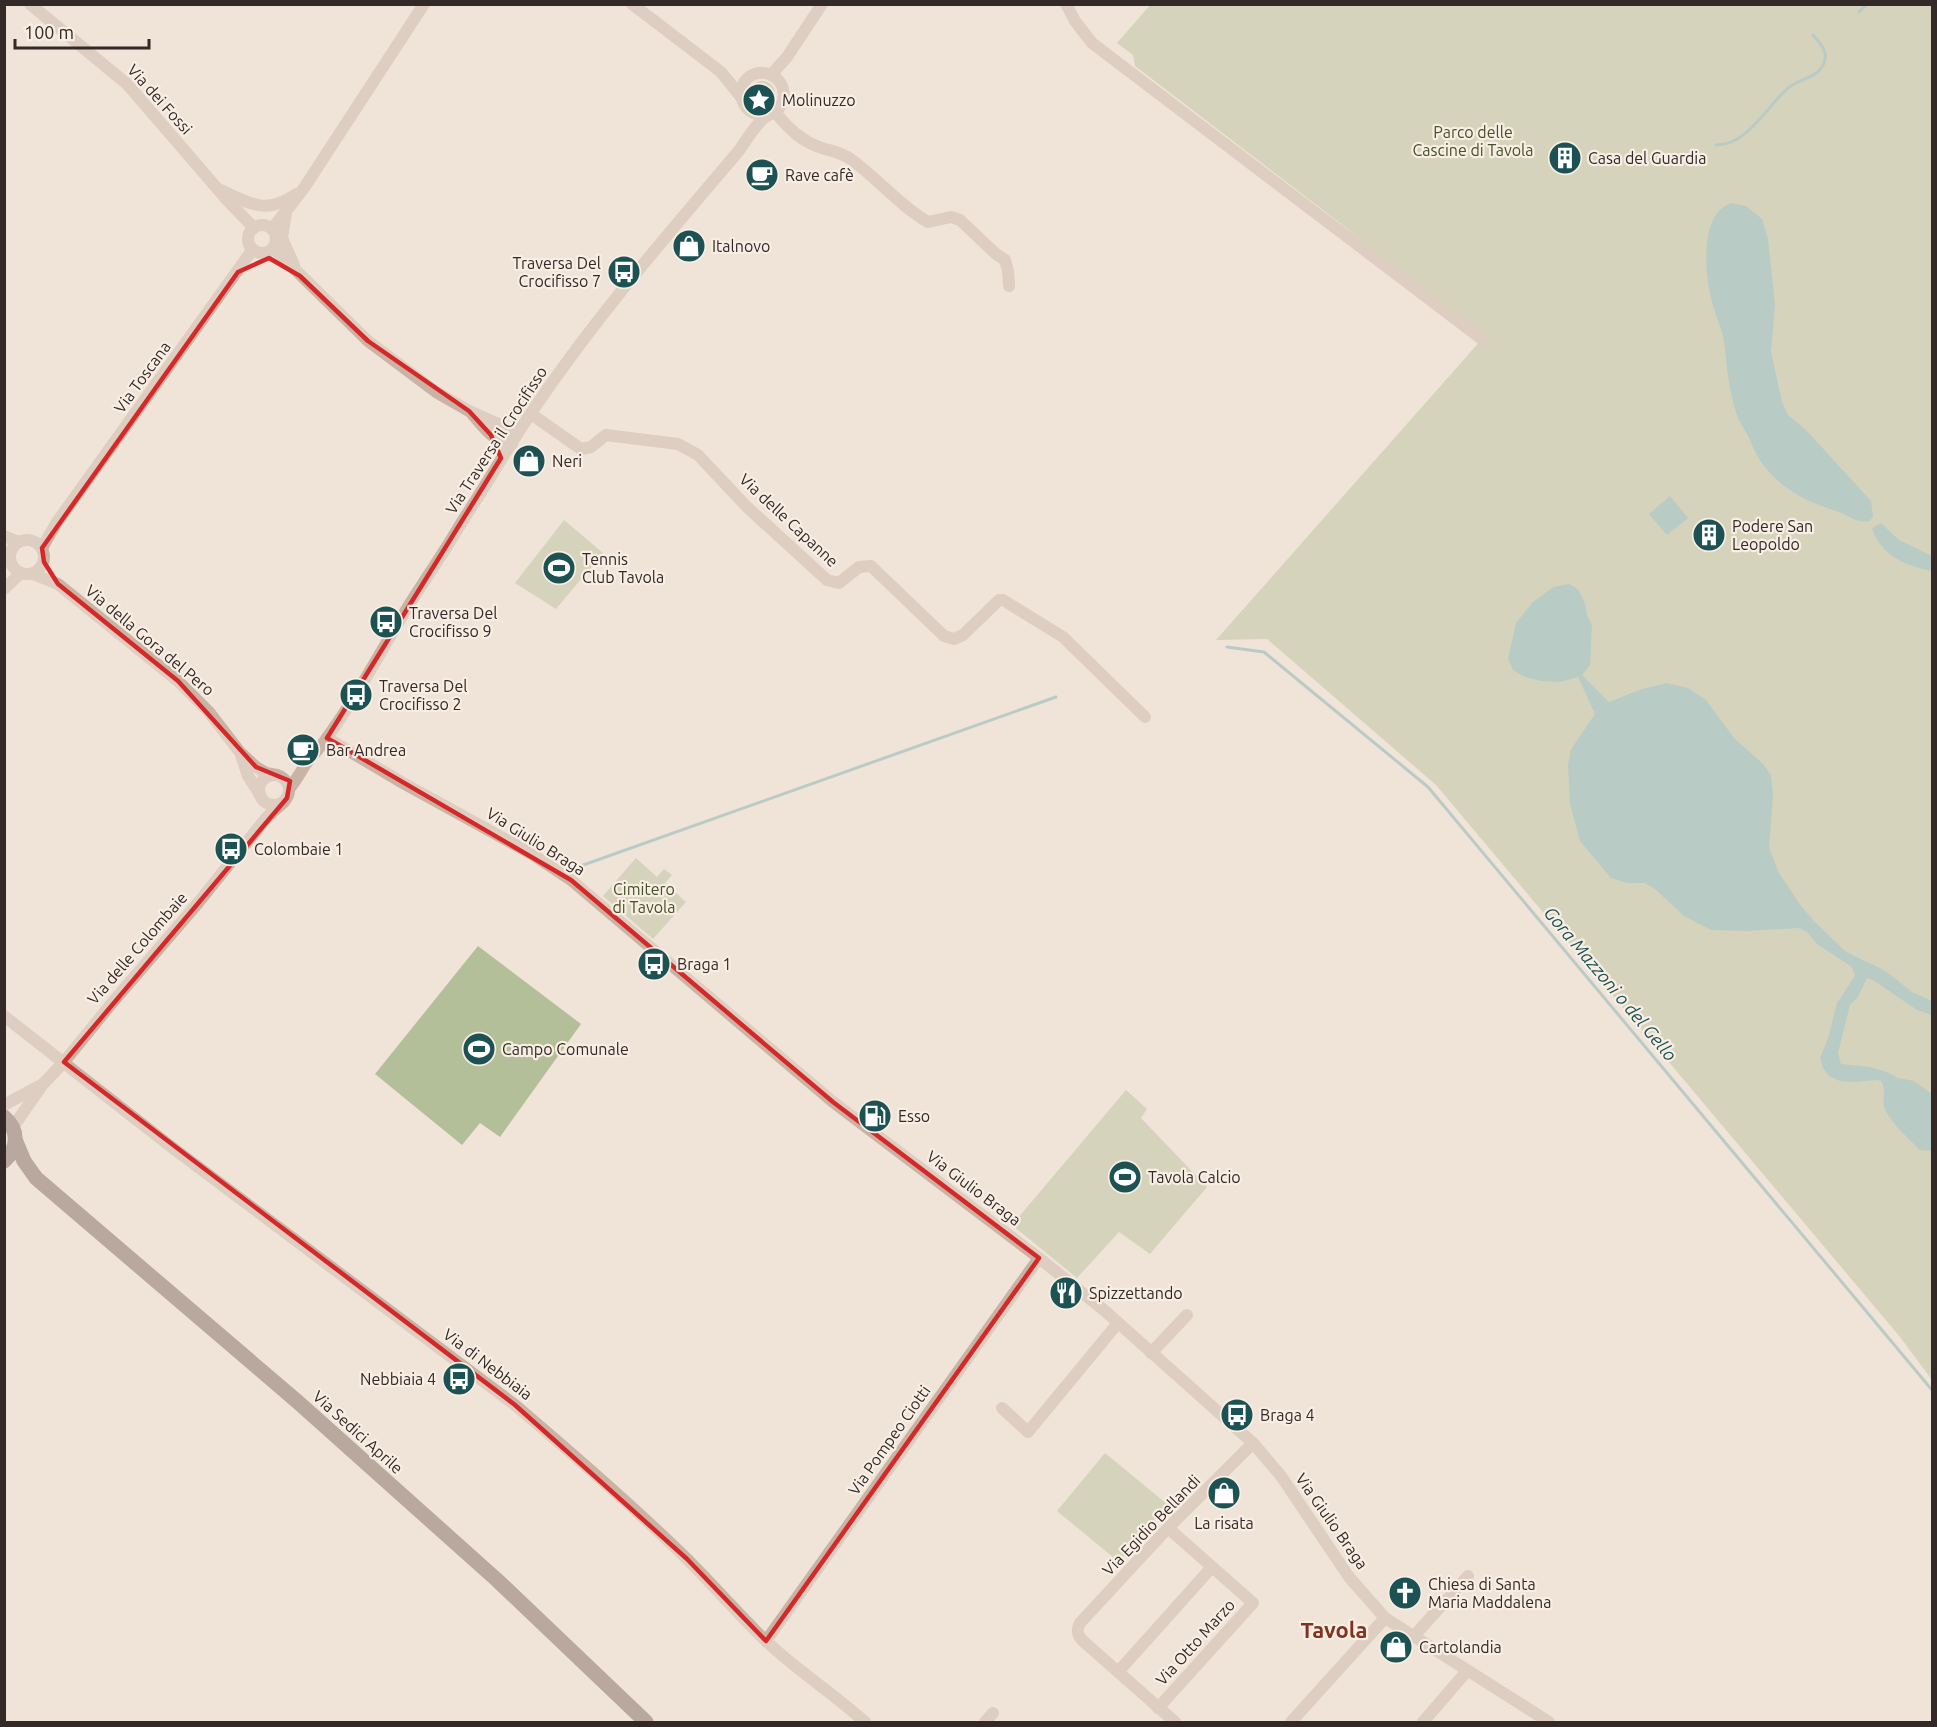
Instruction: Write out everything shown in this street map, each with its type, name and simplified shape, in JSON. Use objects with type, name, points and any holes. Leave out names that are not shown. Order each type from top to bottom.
[{"type":"main road","points":[[9,1122],[24,1161],[36,1178]]},
{"type":"main road","points":[[4,1161],[12,1153],[16,1142]]},
{"type":"main road","points":[[4,1165],[36,1178]]},
{"type":"main road","name":"Via Sedici Aprile","points":[[36,1178],[308,1411],[497,1580],[646,1722]]},
{"type":"street","name":"Via dei Fossi","points":[[30,4],[127,84],[216,188],[254,228]]},
{"type":"street","points":[[272,229],[304,188],[424,4]]},
{"type":"street","points":[[632,4],[721,72],[741,97],[743,104],[753,114],[771,114],[810,144],[838,151],[853,160],[899,202],[928,222],[951,217],[960,220],[1005,260],[1009,286]]},
{"type":"street","name":"Via Traversa il Crocifisso","points":[[771,75],[787,57],[822,4]]},
{"type":"street","points":[[1066,4],[1075,21],[1092,43],[1484,340]]},
{"type":"street","name":"Via Traversa il Crocifisso","points":[[289,789],[327,738],[529,416],[630,281],[740,149],[760,121],[771,114],[783,100],[784,90],[781,84],[787,57]]},
{"type":"street","points":[[721,72],[751,76],[764,73],[771,75],[781,84]]},
{"type":"street","points":[[741,97],[743,85],[751,76]]},
{"type":"street","name":"Via Traversa il Crocifisso","points":[[740,149],[753,114]]},
{"type":"street","points":[[216,188],[255,206],[271,206],[285,202],[304,188]]},
{"type":"street","points":[[286,212],[282,237],[300,276]]},
{"type":"street","points":[[261,225],[272,229],[276,236],[273,248],[261,253],[253,249],[249,238],[254,228],[261,225]]},
{"type":"street","points":[[273,248],[368,341],[436,392],[507,430],[512,444]]},
{"type":"street","name":"Via Toscana","points":[[42,548],[57,522],[253,249]]},
{"type":"street","points":[[238,272],[258,259],[269,258],[300,276]]},
{"type":"street","points":[[469,411],[491,435],[502,442],[512,444]]},
{"type":"street","points":[[496,423],[511,423],[529,416]]},
{"type":"street","name":"Via delle Capanne","points":[[529,416],[581,449],[591,447],[606,435],[678,444],[698,455],[747,507],[827,580],[839,582],[859,567],[871,566],[944,636],[954,639],[963,635],[999,600],[1003,600],[1063,637],[1145,717]]},
{"type":"street","points":[[491,435],[501,458]]},
{"type":"street","name":"Via Toscana","points":[[15,549],[57,522]]},
{"type":"street","points":[[4,536],[15,549],[15,569],[27,574]]},
{"type":"street","points":[[4,589],[27,574],[39,570],[44,562],[42,548],[38,544],[15,549]]},
{"type":"street","points":[[4,580],[15,549]]},
{"type":"street","name":"Via della Gora del Pero","points":[[44,562],[58,584],[178,681],[209,712],[239,751],[256,767],[280,776]]},
{"type":"street","name":"Via della Gora del Pero","points":[[27,574],[58,584]]},
{"type":"street","name":"Via Giulio Braga","points":[[327,738],[532,854],[571,880],[833,1102],[1039,1258],[1118,1323],[1253,1443],[1281,1476],[1349,1576],[1385,1618],[1549,1722]]},
{"type":"street","name":"Via della Gora del Pero","points":[[239,751],[248,776],[260,795]]},
{"type":"street","name":"Via Traversa il Crocifisso","points":[[280,776],[293,775],[304,767]]},
{"type":"street","points":[[267,776],[280,776],[286,781],[289,789],[284,802],[271,805],[260,795],[259,788],[267,776]]},
{"type":"street","name":"Via delle Colombaie","points":[[255,833],[262,809],[260,795]]},
{"type":"street","name":"Via delle Colombaie","points":[[9,1122],[64,1062],[267,818],[284,802]]},
{"type":"street","name":"Via di Nebbiaia","points":[[4,1016],[183,1157],[515,1405],[687,1559],[766,1641],[865,1722]]},
{"type":"street","name":"Via delle Colombaie","points":[[4,1105],[43,1084]]},
{"type":"street","name":"Via Pompeo Ciotti","points":[[766,1641],[1039,1258]]},
{"type":"street","points":[[1151,1353],[1187,1315]]},
{"type":"street","points":[[1002,1408],[1028,1432],[1118,1323]]},
{"type":"street","name":"Via Egidio Bellandi","points":[[1118,1672],[1083,1641],[1077,1633],[1080,1623],[1168,1528],[1253,1443]]},
{"type":"street","name":"Via Otto Marzo","points":[[1158,1708],[1253,1603],[1168,1528]]},
{"type":"street","points":[[1175,1722],[1118,1672],[1212,1567]]},
{"type":"street","points":[[1414,1636],[1468,1576]]},
{"type":"street","points":[[1291,1722],[1385,1618]]},
{"type":"street","points":[[1423,1722],[1467,1671]]},
{"type":"highlighted area","points":[[269,258],[300,276],[368,341],[469,411],[491,435],[501,458],[327,738],[571,880],[833,1102],[1039,1258],[766,1641],[687,1559],[515,1405],[64,1062],[287,798],[290,781],[256,767],[178,681],[58,584],[44,562],[42,548],[238,272]]},
{"type":"green space","name":"Parco delle Cascine di Tavola","points":[[1151,4],[1932,5],[1932,1380],[1900,1337],[1436,785],[1267,639],[1216,640],[1482,339],[1345,227],[1135,66],[1133,55],[1117,43]]},
{"type":"green space","points":[[762,81],[771,85],[775,94],[771,103],[762,107],[753,103],[749,94],[753,85]]},
{"type":"green space","name":"Tennis Club Tavola","points":[[564,520],[603,553],[556,609],[515,583]]},
{"type":"green space","name":"Cimitero di Tavola","points":[[636,858],[657,877],[664,869],[672,875],[665,883],[686,902],[653,939],[603,896]]},
{"type":"green space","name":"Campo Comunale","points":[[478,946],[581,1024],[500,1137],[480,1123],[462,1145],[375,1074]]},
{"type":"green space","name":"Tavola Calcio","points":[[1126,1090],[1147,1109],[1141,1118],[1207,1187],[1150,1254],[1119,1232],[1077,1278],[1012,1225]]},
{"type":"green space","points":[[1105,1453],[1167,1504],[1119,1562],[1057,1511]]},
{"type":"water","points":[[1731,203],[1746,206],[1762,219],[1768,239],[1775,305],[1771,352],[1782,402],[1788,415],[1806,430],[1871,501],[1873,516],[1870,521],[1857,520],[1813,503],[1783,485],[1759,459],[1738,418],[1730,390],[1723,336],[1711,298],[1706,259],[1709,231],[1714,219],[1721,209]]},
{"type":"water","points":[[1670,496],[1688,518],[1667,535],[1649,514]]},
{"type":"water","points":[[1881,523],[1899,540],[1932,556],[1932,571],[1904,563],[1888,553],[1876,538],[1872,528]]},
{"type":"water","points":[[1569,584],[1578,589],[1592,626],[1590,665],[1582,675],[1609,702],[1642,689],[1667,683],[1688,688],[1706,700],[1734,738],[1763,764],[1771,775],[1773,795],[1769,847],[1779,873],[1801,906],[1846,952],[1878,967],[1912,992],[1932,1001],[1932,1015],[1917,1010],[1867,978],[1858,997],[1850,1005],[1838,1053],[1841,1064],[1870,1067],[1887,1072],[1898,1078],[1914,1081],[1932,1094],[1932,1151],[1920,1150],[1891,1120],[1884,1106],[1884,1088],[1881,1081],[1840,1081],[1829,1076],[1823,1068],[1820,1058],[1837,1003],[1855,976],[1852,967],[1817,944],[1807,932],[1799,928],[1747,931],[1711,930],[1684,916],[1655,889],[1645,883],[1627,883],[1611,878],[1580,841],[1570,804],[1568,765],[1571,749],[1595,714],[1578,677],[1560,682],[1525,677],[1513,670],[1508,659],[1516,623],[1532,603],[1553,587]]},
{"type":"waterway","points":[[1859,12],[1867,4]]},
{"type":"waterway","points":[[1716,145],[1737,139],[1747,132],[1787,89],[1812,76],[1821,68],[1825,59],[1825,51],[1813,35]]},
{"type":"waterway","name":"Gora Mazzoni o del Gello","points":[[1227,647],[1264,652],[1428,787],[1932,1390]]},
{"type":"waterway","points":[[572,869],[1056,697]]},
{"type":"place","name":"Molinuzzo","points":[[759,100]]},
{"type":"place","name":"Casa del Guardia","points":[[1565,158]]},
{"type":"place","name":"Rave cafè","points":[[762,175]]},
{"type":"place","name":"Italnovo","points":[[689,246]]},
{"type":"place","name":"Traversa Del Crocifisso 7","points":[[624,272]]},
{"type":"place","name":"Neri","points":[[529,461]]},
{"type":"place","name":"Podere San Leopoldo","points":[[1709,535]]},
{"type":"place","name":"Tennis Club Tavola","points":[[559,568]]},
{"type":"place","name":"Traversa Del Crocifisso 9","points":[[386,622]]},
{"type":"place","name":"Traversa Del Crocifisso 2","points":[[356,695]]},
{"type":"place","name":"Bar Andrea","points":[[303,750]]},
{"type":"place","name":"Colombaie 1","points":[[231,849]]},
{"type":"place","name":"Braga 1","points":[[654,964]]},
{"type":"place","name":"Campo Comunale","points":[[479,1049]]},
{"type":"place","name":"Esso","points":[[875,1116]]},
{"type":"place","name":"Tavola Calcio","points":[[1125,1177]]},
{"type":"place","name":"Spizzettando","points":[[1066,1293]]},
{"type":"place","name":"Nebbiaia 4","points":[[459,1379]]},
{"type":"place","name":"Braga 4","points":[[1237,1415]]},
{"type":"place","name":"La risata","points":[[1224,1493]]},
{"type":"place","name":"Chiesa di Santa Maria Maddalena","points":[[1405,1593]]},
{"type":"place","name":"Cartolandia","points":[[1396,1647]]},
{"type":"district","name":"Tavola","points":[[1334,1630]]}]
